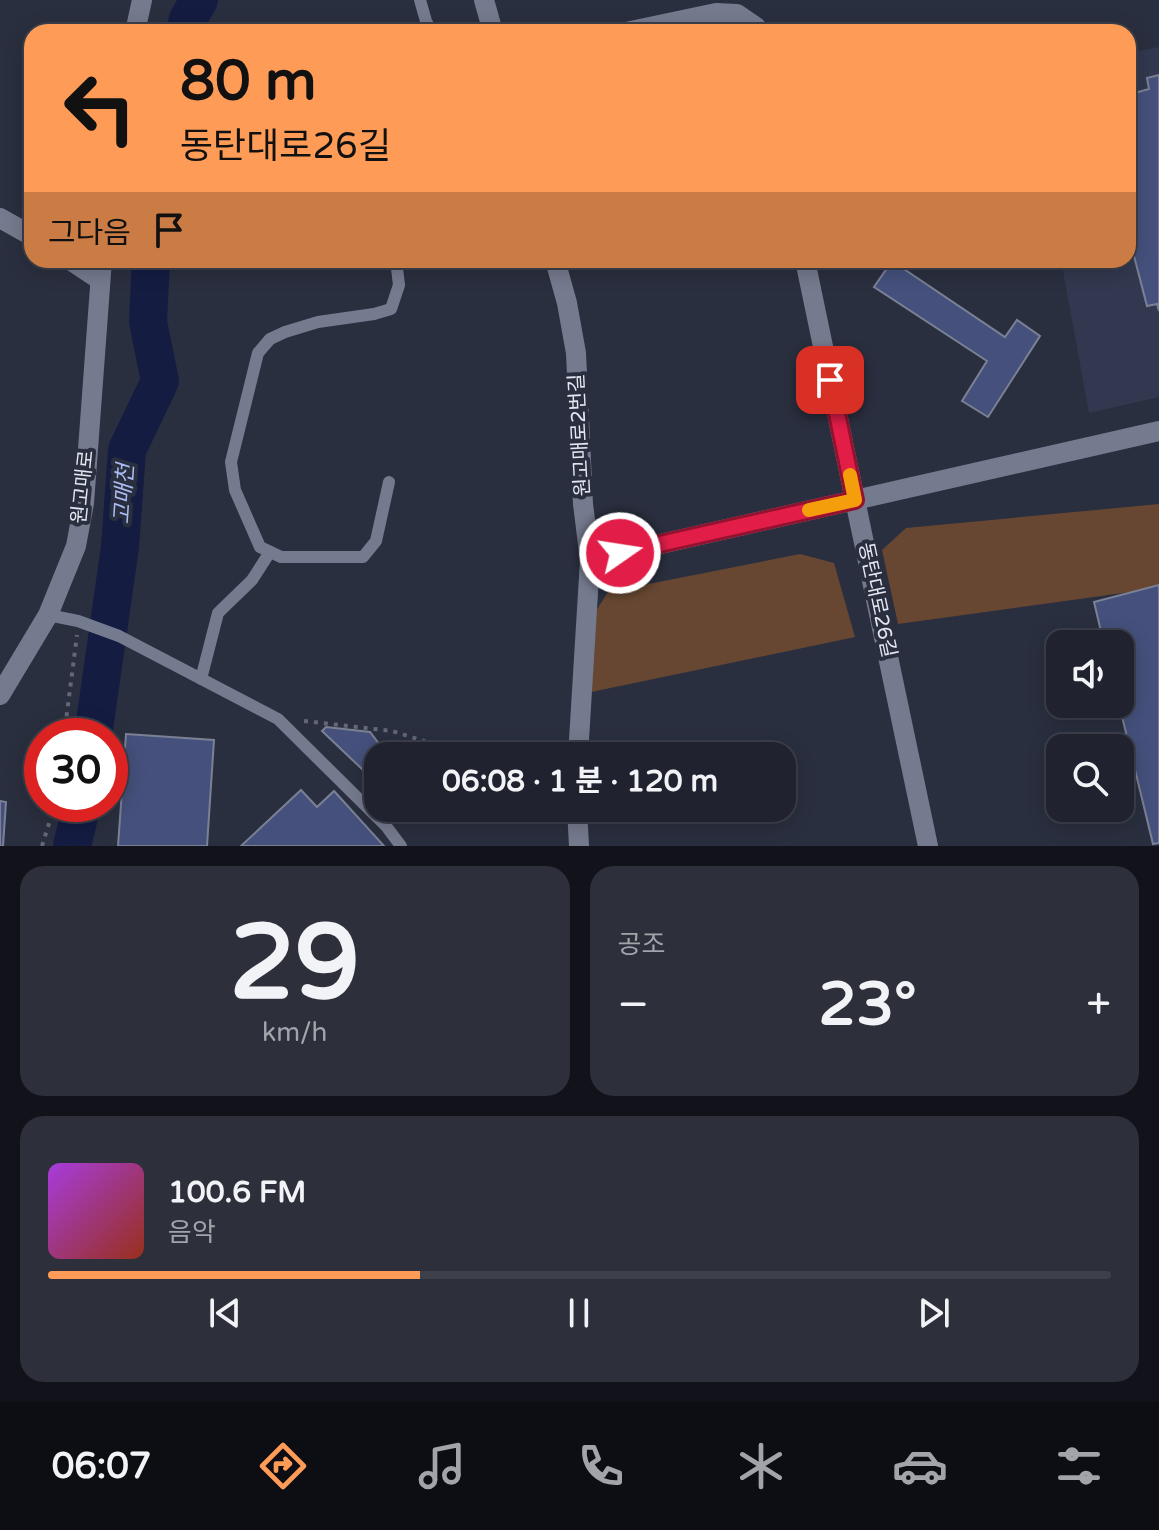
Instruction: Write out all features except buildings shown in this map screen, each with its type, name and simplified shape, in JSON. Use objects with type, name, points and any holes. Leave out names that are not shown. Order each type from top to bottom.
[{"type":"street","points":[[137,24],[142,0]]},
{"type":"street","points":[[484,0],[491,24]]},
{"type":"street","points":[[664,24],[716,13],[737,14],[752,24]]},
{"type":"street","points":[[0,218],[24,232]]},
{"type":"street","name":"원고매로2번길","points":[[557,268],[576,353],[583,504],[590,560],[579,742]]},
{"type":"street","name":"동탄대로26길","points":[[807,268],[928,846]]},
{"type":"street","name":"원고매로","points":[[0,695],[48,615],[76,546],[84,503],[101,270]]},
{"type":"street","points":[[590,560],[1159,431]]},
{"type":"street","points":[[578,822],[579,846]]},
{"type":"lane","points":[[420,0],[428,24]]},
{"type":"lane","points":[[389,482],[376,541],[363,557],[281,557],[260,547],[235,490],[231,462],[258,353],[270,339],[285,332],[318,322],[391,309],[399,285],[397,268]]},
{"type":"lane","points":[[201,679],[218,613],[252,580],[270,552]]},
{"type":"lane","points":[[48,615],[119,636],[278,719],[386,826],[401,846]]},
{"type":"path","points":[[67,718],[82,623]]},
{"type":"path","points":[[278,719],[392,731],[427,742]]},
{"type":"path","points":[[42,846],[49,822]]},
{"type":"shaded area","points":[[1159,47],[1159,397],[1089,413],[1062,268],[1136,268],[1136,51]]},
{"type":"shaded area","points":[[1159,504],[1159,588],[898,624],[882,550],[906,528]]},
{"type":"shaded area","points":[[800,554],[834,563],[855,637],[591,692],[589,622],[608,592]]},
{"type":"waterway","name":"고매천","points":[[187,24],[199,0]]},
{"type":"waterway","name":"고매천","points":[[96,718],[120,547],[127,450],[160,381],[148,322],[151,268]]},
{"type":"waterway","name":"고매천","points":[[72,846],[78,822]]},
{"type":"slow traffic","points":[[809,510],[855,500],[850,475]]},
{"type":"route","points":[[620,553],[855,500],[830,380]]}]
